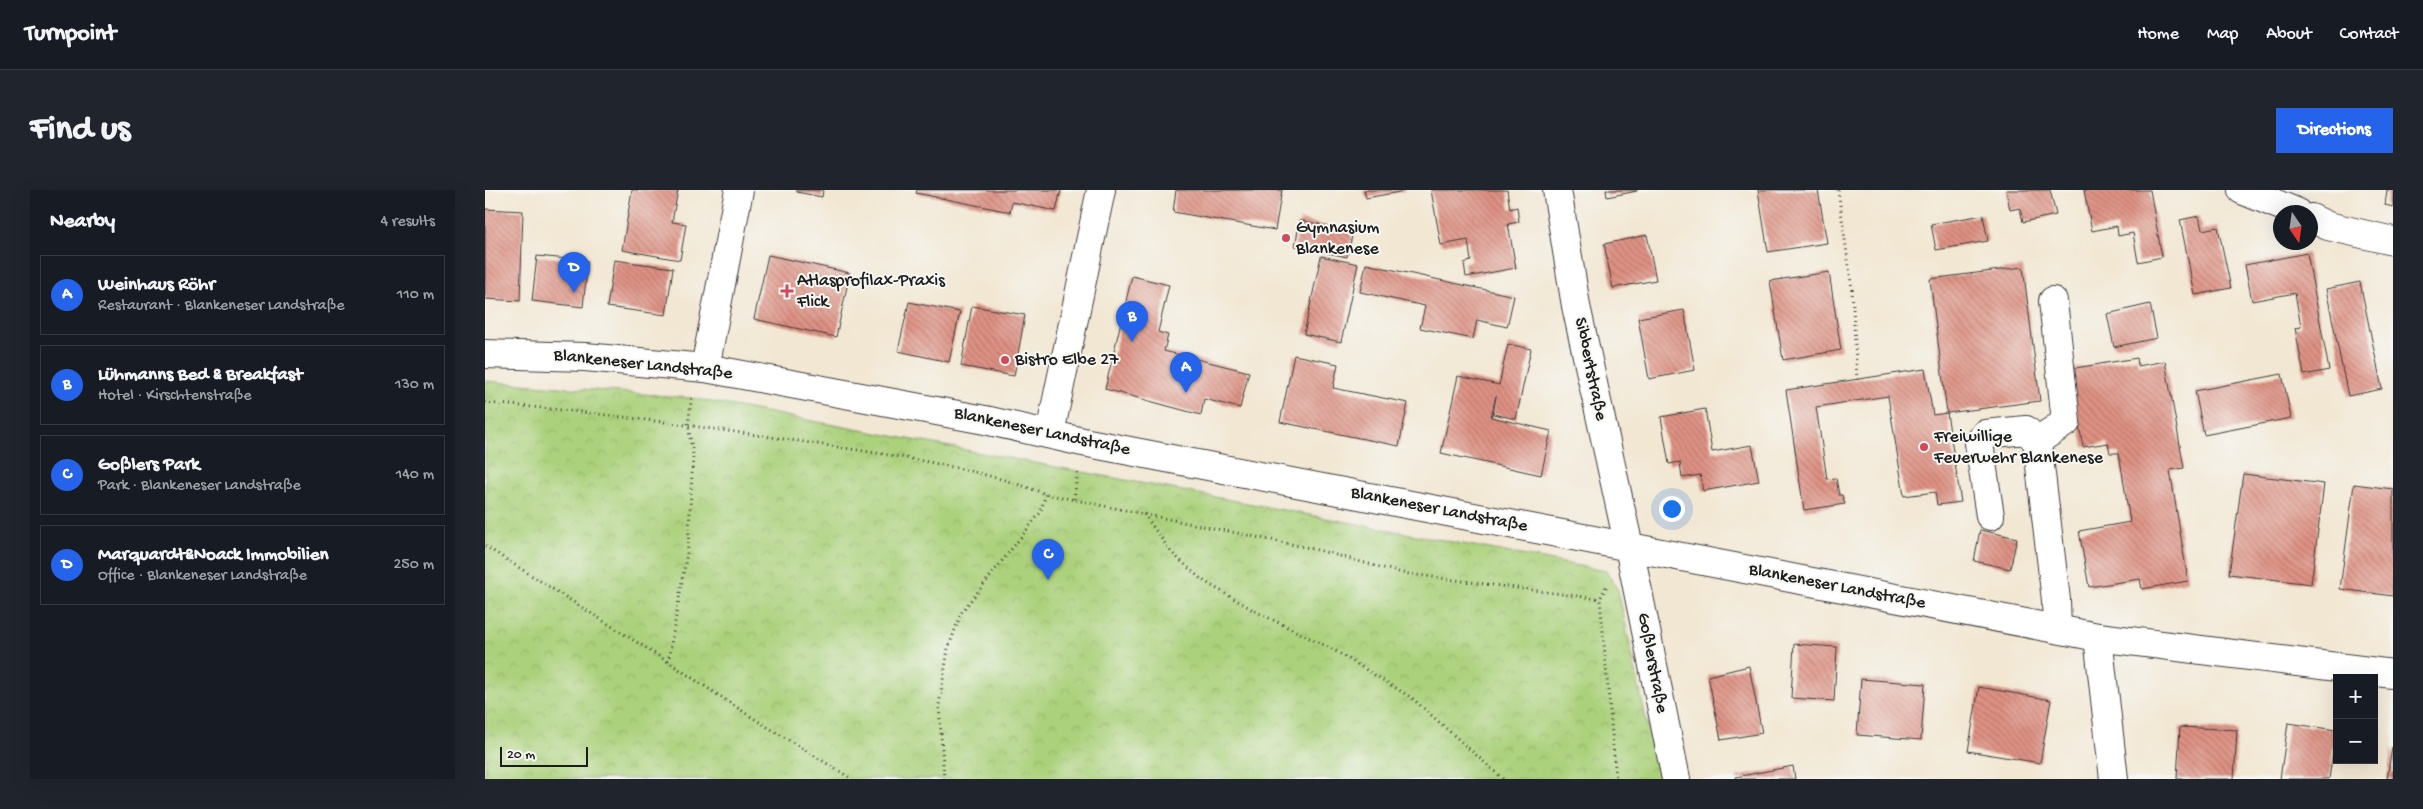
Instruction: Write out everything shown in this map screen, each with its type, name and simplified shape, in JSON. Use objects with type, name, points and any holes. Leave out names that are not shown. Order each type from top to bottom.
[{"type":"main road","points":[[705,368],[739,190]]},
{"type":"main road","points":[[1050,434],[1101,190]]},
{"type":"main road","name":"Sibbertstraße","points":[[1557,190],[1576,306],[1629,547]]},
{"type":"main road","points":[[2242,190],[2279,205]]},
{"type":"main road","points":[[2318,221],[2328,226],[2393,241]]},
{"type":"main road","points":[[2037,441],[2065,422],[2053,301]]},
{"type":"main road","name":"Blankeneser Landstraße","points":[[485,354],[585,357],[705,368],[2098,637],[2393,674]]},
{"type":"main road","points":[[1990,516],[1979,443],[1985,434],[2026,430],[2037,441],[2057,600],[2057,629]]},
{"type":"main road","name":"Goßlerstraße","points":[[1629,547],[1676,779]]},
{"type":"main road","points":[[2098,637],[2114,779]]},
{"type":"path","points":[[1838,190],[1852,289],[1857,380]]},
{"type":"path","points":[[669,662],[688,547],[693,455],[688,425],[692,395]]},
{"type":"path","points":[[485,403],[688,425],[880,453],[1007,480],[1046,494],[1310,548],[1402,573],[1600,599],[1616,779]]},
{"type":"path","points":[[944,779],[939,705],[948,649],[961,614],[1041,514],[1046,494]]},
{"type":"path","points":[[1144,514],[1171,552],[1202,580],[1255,612],[1334,650],[1412,698],[1503,779]]},
{"type":"path","points":[[485,546],[669,662],[753,718],[852,779]]},
{"type":"green space","points":[[485,381],[691,398],[1606,571],[1618,590],[1659,779],[485,779]]},
{"type":"building","points":[[632,190],[678,190],[672,222],[686,224],[680,260],[622,250]]},
{"type":"building","points":[[797,190],[823,190],[822,197],[797,192]]},
{"type":"building","points":[[917,190],[1061,190],[1056,211],[1012,202],[1010,212],[916,193]]},
{"type":"building","points":[[1176,190],[1282,190],[1275,230],[1173,212]]},
{"type":"building","points":[[1364,190],[1404,190],[1405,191],[1366,198]]},
{"type":"building","points":[[1431,190],[1507,190],[1510,209],[1517,207],[1519,222],[1508,224],[1516,268],[1466,277],[1464,263],[1471,261],[1468,240],[1441,245]]},
{"type":"building","points":[[1606,190],[1637,190],[1637,191],[1607,197]]},
{"type":"building","points":[[1758,190],[1818,190],[1827,243],[1768,252]]},
{"type":"building","points":[[2006,190],[2050,190],[2056,215],[2023,222],[2020,208],[2010,210]]},
{"type":"building","points":[[2084,190],[2150,190],[2162,257],[2138,262],[2133,233],[2118,236],[2117,226],[2092,231]]},
{"type":"building","points":[[2387,190],[2393,190],[2393,207],[2385,205]]},
{"type":"building","points":[[485,209],[523,211],[520,301],[485,299]]},
{"type":"building","points":[[1983,215],[1988,241],[1936,250],[1931,224]]},
{"type":"building","points":[[2199,216],[2202,230],[2218,227],[2231,288],[2195,295],[2180,220]]},
{"type":"building","points":[[1300,220],[1353,232],[1347,257],[1295,246]]},
{"type":"building","points":[[1647,235],[1656,280],[1613,288],[1604,244]]},
{"type":"building","points":[[2307,253],[2329,370],[2304,375],[2295,328],[2301,327],[2295,293],[2252,301],[2245,265]]},
{"type":"building","points":[[768,255],[850,273],[836,337],[754,319]]},
{"type":"building","points":[[537,256],[588,261],[583,307],[532,301]]},
{"type":"building","points":[[1321,256],[1358,264],[1341,342],[1304,334]]},
{"type":"building","points":[[614,260],[673,268],[666,315],[607,307]]},
{"type":"building","points":[[1366,264],[1514,296],[1507,327],[1477,320],[1473,339],[1420,328],[1425,306],[1360,292]]},
{"type":"building","points":[[2023,267],[2040,401],[1947,413],[1930,279]]},
{"type":"building","points":[[1829,272],[1841,350],[1783,360],[1770,281]]},
{"type":"building","points":[[1132,276],[1169,285],[1158,332],[1168,335],[1164,351],[1249,372],[1240,408],[1204,399],[1201,415],[1105,389]]},
{"type":"building","points":[[2360,282],[2382,389],[2348,396],[2326,289]]},
{"type":"building","points":[[909,302],[960,312],[949,362],[898,351]]},
{"type":"building","points":[[2150,304],[2157,338],[2114,347],[2107,314]]},
{"type":"building","points":[[972,306],[1025,315],[1014,376],[961,366]]},
{"type":"building","points":[[1684,310],[1695,370],[1649,379],[1638,318]]},
{"type":"building","points":[[1508,344],[1531,349],[1516,419],[1493,414],[1496,396],[1491,417],[1551,431],[1541,475],[1441,453],[1458,376],[1499,385]]},
{"type":"building","points":[[1294,355],[1338,364],[1333,388],[1408,403],[1399,446],[1280,422]]},
{"type":"building","points":[[2137,358],[2138,366],[2165,361],[2184,468],[2170,470],[2188,581],[2142,589],[2140,579],[2089,587],[2079,531],[2130,522],[2119,453],[2110,453],[2108,443],[2083,447],[2069,369]]},
{"type":"building","name":"Freiwillige Feuerwehr Blankenese","points":[[1925,369],[1933,415],[1947,413],[1961,502],[1937,505],[1935,492],[1904,496],[1888,396],[1816,407],[1827,479],[1836,478],[1839,495],[1842,495],[1845,504],[1804,510],[1786,390]]},
{"type":"building","points":[[2282,374],[2291,418],[2204,435],[2195,391]]},
{"type":"building","points":[[1705,409],[1712,452],[1752,445],[1759,481],[1703,491],[1700,475],[1682,478],[1680,462],[1669,464],[1661,417]]},
{"type":"building","points":[[2243,474],[2324,484],[2311,584],[2229,574]]},
{"type":"building","points":[[2354,484],[2393,489],[2393,596],[2340,589]]},
{"type":"building","points":[[1980,530],[2017,538],[2010,569],[1974,561]]},
{"type":"building","points":[[1794,644],[1837,647],[1834,701],[1791,698]]},
{"type":"building","points":[[1749,666],[1762,733],[1721,740],[1708,676]]},
{"type":"building","points":[[1861,679],[1925,684],[1921,740],[1857,735]]},
{"type":"building","points":[[1979,687],[2051,700],[2040,763],[1968,751]]},
{"type":"building","points":[[2288,723],[2333,730],[2333,751],[2329,779],[2280,779]]},
{"type":"building","points":[[2180,727],[2237,730],[2234,779],[2177,779]]},
{"type":"building","points":[[2392,747],[2393,779],[2387,779]]},
{"type":"building","points":[[1793,766],[1795,779],[1737,779],[1736,777]]},
{"type":"place","name":"Gymnasium Blankenese","points":[[1286,238]]},
{"type":"place","name":"Atlasprofilax-Praxis Flick","points":[[787,291]]},
{"type":"place","name":"Marquardt&Noack Immobilien","points":[[574,293]]},
{"type":"place","name":"Lühmanns Bed & Breakfast","points":[[1132,342]]},
{"type":"place","name":"Bistro Elbe 27","points":[[1005,360]]},
{"type":"place","name":"Weinhaus Röhr","points":[[1186,393]]},
{"type":"place","name":"Freiwillige Feuerwehr Blankenese","points":[[1924,447]]},
{"type":"place","name":"Goßlers Park","points":[[1048,580]]}]
